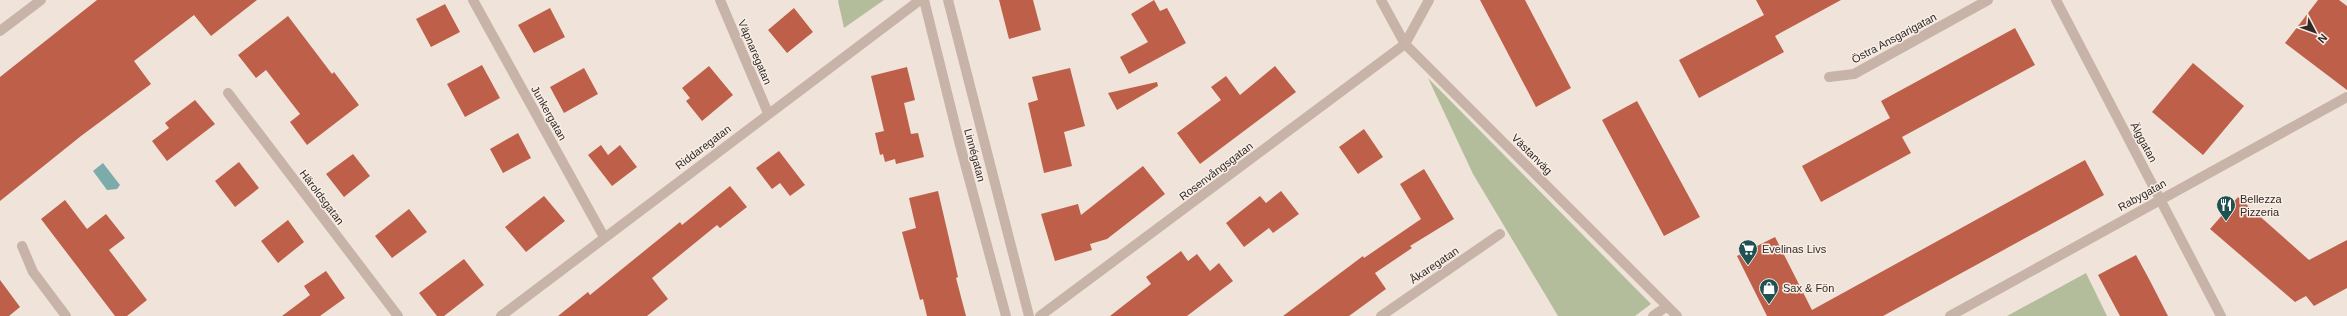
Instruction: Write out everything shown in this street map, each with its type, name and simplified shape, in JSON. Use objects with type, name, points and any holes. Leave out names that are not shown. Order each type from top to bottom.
[{"type":"street","points":[[0,31],[41,0]]},
{"type":"street","name":"Junkergatan","points":[[473,0],[604,237]]},
{"type":"street","name":"Väpnaregatan","points":[[720,0],[768,113]]},
{"type":"street","name":"Riddaregatan","points":[[501,316],[768,113],[920,0]]},
{"type":"street","name":"Linnégatan","points":[[924,0],[960,146],[1006,316]]},
{"type":"street","name":"Linnégatan","points":[[948,0],[1029,316]]},
{"type":"street","name":"Västanväg","points":[[1381,0],[1405,44],[1677,316]]},
{"type":"street","points":[[1405,44],[1429,0]]},
{"type":"street","name":"Östra Ansgarigatan","points":[[1829,77],[1854,74],[1988,0]]},
{"type":"street","name":"Älggatan","points":[[2056,0],[2222,316]]},
{"type":"street","name":"Rosenvångsgatan","points":[[1040,316],[1405,44]]},
{"type":"street","name":"Häroldsgatan","points":[[228,93],[398,316]]},
{"type":"street","name":"Rabygatan","points":[[1950,316],[2160,198],[2347,97]]},
{"type":"street","name":"Åkaregatan","points":[[1381,316],[1500,234]]},
{"type":"street","points":[[22,246],[33,272],[66,316]]},
{"type":"street","points":[[1653,316],[1666,306]]},
{"type":"green space","points":[[839,0],[884,0],[844,28]]},
{"type":"green space","points":[[1428,78],[1651,304],[1635,316],[1558,316],[1473,174]]},
{"type":"green space","points":[[2086,273],[2107,316],[2007,316]]},
{"type":"water","points":[[103,163],[120,185],[117,189],[107,190],[93,171]]},
{"type":"building","points":[[97,0],[257,0],[211,36],[194,15],[134,61],[151,84],[81,136],[0,201],[0,77]]},
{"type":"building","points":[[999,0],[1033,0],[1041,30],[1009,39]]},
{"type":"building","points":[[1154,0],[1160,11],[1167,8],[1186,43],[1129,74],[1120,57],[1148,42],[1131,14]]},
{"type":"building","points":[[1480,0],[1525,0],[1571,88],[1536,107]]},
{"type":"building","points":[[1756,0],[1841,0],[1775,36],[1784,52],[1699,98],[1679,60],[1764,15]]},
{"type":"building","points":[[2318,0],[2339,0],[2347,6],[2347,90],[2285,43]]},
{"type":"building","points":[[445,4],[460,32],[431,47],[416,19]]},
{"type":"building","points":[[550,8],[565,37],[534,53],[518,25]]},
{"type":"building","points":[[794,8],[813,32],[787,53],[768,30]]},
{"type":"building","points":[[288,16],[332,74],[334,72],[359,105],[307,145],[290,122],[300,114],[266,70],[256,78],[238,55]]},
{"type":"building","points":[[2015,28],[2035,65],[1902,137],[1911,153],[1821,202],[1802,166],[1890,118],[1881,101]]},
{"type":"building","points":[[2193,63],[2244,106],[2203,155],[2152,112]]},
{"type":"building","points":[[482,65],[500,98],[465,117],[447,84]]},
{"type":"building","points":[[709,66],[733,95],[702,121],[686,101],[690,98],[682,88]]},
{"type":"building","points":[[1275,66],[1296,92],[1200,164],[1177,133],[1221,100],[1211,87],[1226,76],[1240,95]]},
{"type":"building","points":[[907,67],[915,100],[904,103],[911,134],[918,133],[924,157],[896,164],[895,159],[885,162],[883,154],[880,155],[875,133],[884,131],[871,76]]},
{"type":"building","points":[[584,68],[598,94],[564,113],[550,87]]},
{"type":"building","points":[[1070,68],[1085,126],[1064,132],[1072,166],[1044,173],[1028,103],[1038,100],[1032,77]]},
{"type":"building","points":[[1157,82],[1158,86],[1117,110],[1108,93]]},
{"type":"building","points":[[195,100],[215,124],[167,161],[152,141],[169,128],[165,123]]},
{"type":"building","points":[[1637,101],[1700,217],[1664,236],[1602,120]]},
{"type":"building","points":[[1364,129],[1383,157],[1358,174],[1339,147]]},
{"type":"building","points":[[518,133],[531,158],[503,173],[490,149]]},
{"type":"building","points":[[601,145],[608,155],[620,145],[637,167],[612,186],[588,155]]},
{"type":"building","points":[[779,151],[805,185],[790,196],[780,183],[772,189],[756,168]]},
{"type":"building","points":[[353,154],[370,176],[344,197],[326,174]]},
{"type":"building","points":[[2085,160],[2104,195],[1883,316],[1767,316],[1737,256],[1775,237],[1812,310]]},
{"type":"building","points":[[239,162],[259,188],[235,207],[215,181]]},
{"type":"building","points":[[1143,166],[1165,194],[1107,239],[1090,244],[1092,250],[1055,261],[1041,214],[1078,204],[1081,215]]},
{"type":"building","points":[[1424,169],[1454,219],[1410,246],[1412,248],[1375,273],[1386,289],[1349,316],[1283,316],[1363,256],[1364,258],[1421,219],[1400,184]]},
{"type":"building","points":[[730,186],[747,207],[720,228],[717,225],[652,278],[668,299],[647,316],[558,316],[588,292],[590,295],[680,222],[682,225]]},
{"type":"building","points":[[938,191],[958,277],[956,278],[966,316],[927,316],[923,299],[920,300],[902,232],[916,228],[909,198]]},
{"type":"building","points":[[1281,191],[1299,214],[1273,233],[1269,228],[1244,247],[1226,223],[1260,196],[1266,203]]},
{"type":"building","points":[[544,196],[565,221],[526,252],[505,227]]},
{"type":"building","points":[[2238,197],[2309,260],[2347,240],[2347,288],[2314,306],[2306,296],[2295,302],[2210,229]]},
{"type":"building","points":[[65,200],[87,229],[106,214],[125,238],[109,250],[147,300],[127,316],[115,316],[41,219]]},
{"type":"building","points":[[409,209],[427,232],[392,258],[375,236]]},
{"type":"building","points":[[288,220],[304,242],[278,263],[261,241]]},
{"type":"building","points":[[1181,251],[1188,261],[1197,254],[1210,271],[1219,263],[1233,281],[1187,316],[1110,316],[1151,284],[1146,277]]},
{"type":"building","points":[[2136,255],[2168,316],[2120,316],[2098,275]]},
{"type":"building","points":[[464,259],[484,285],[444,316],[437,316],[419,293]]},
{"type":"building","points":[[326,271],[345,298],[320,316],[282,316],[310,295],[304,286]]},
{"type":"building","points":[[0,280],[20,307],[9,316],[0,316]]},
{"type":"place","name":"Bellezza Pizzeria","points":[[2226,222]]},
{"type":"place","name":"Evelinas Livs","points":[[1748,266]]},
{"type":"place","name":"Sax & Fön","points":[[1769,305]]}]
